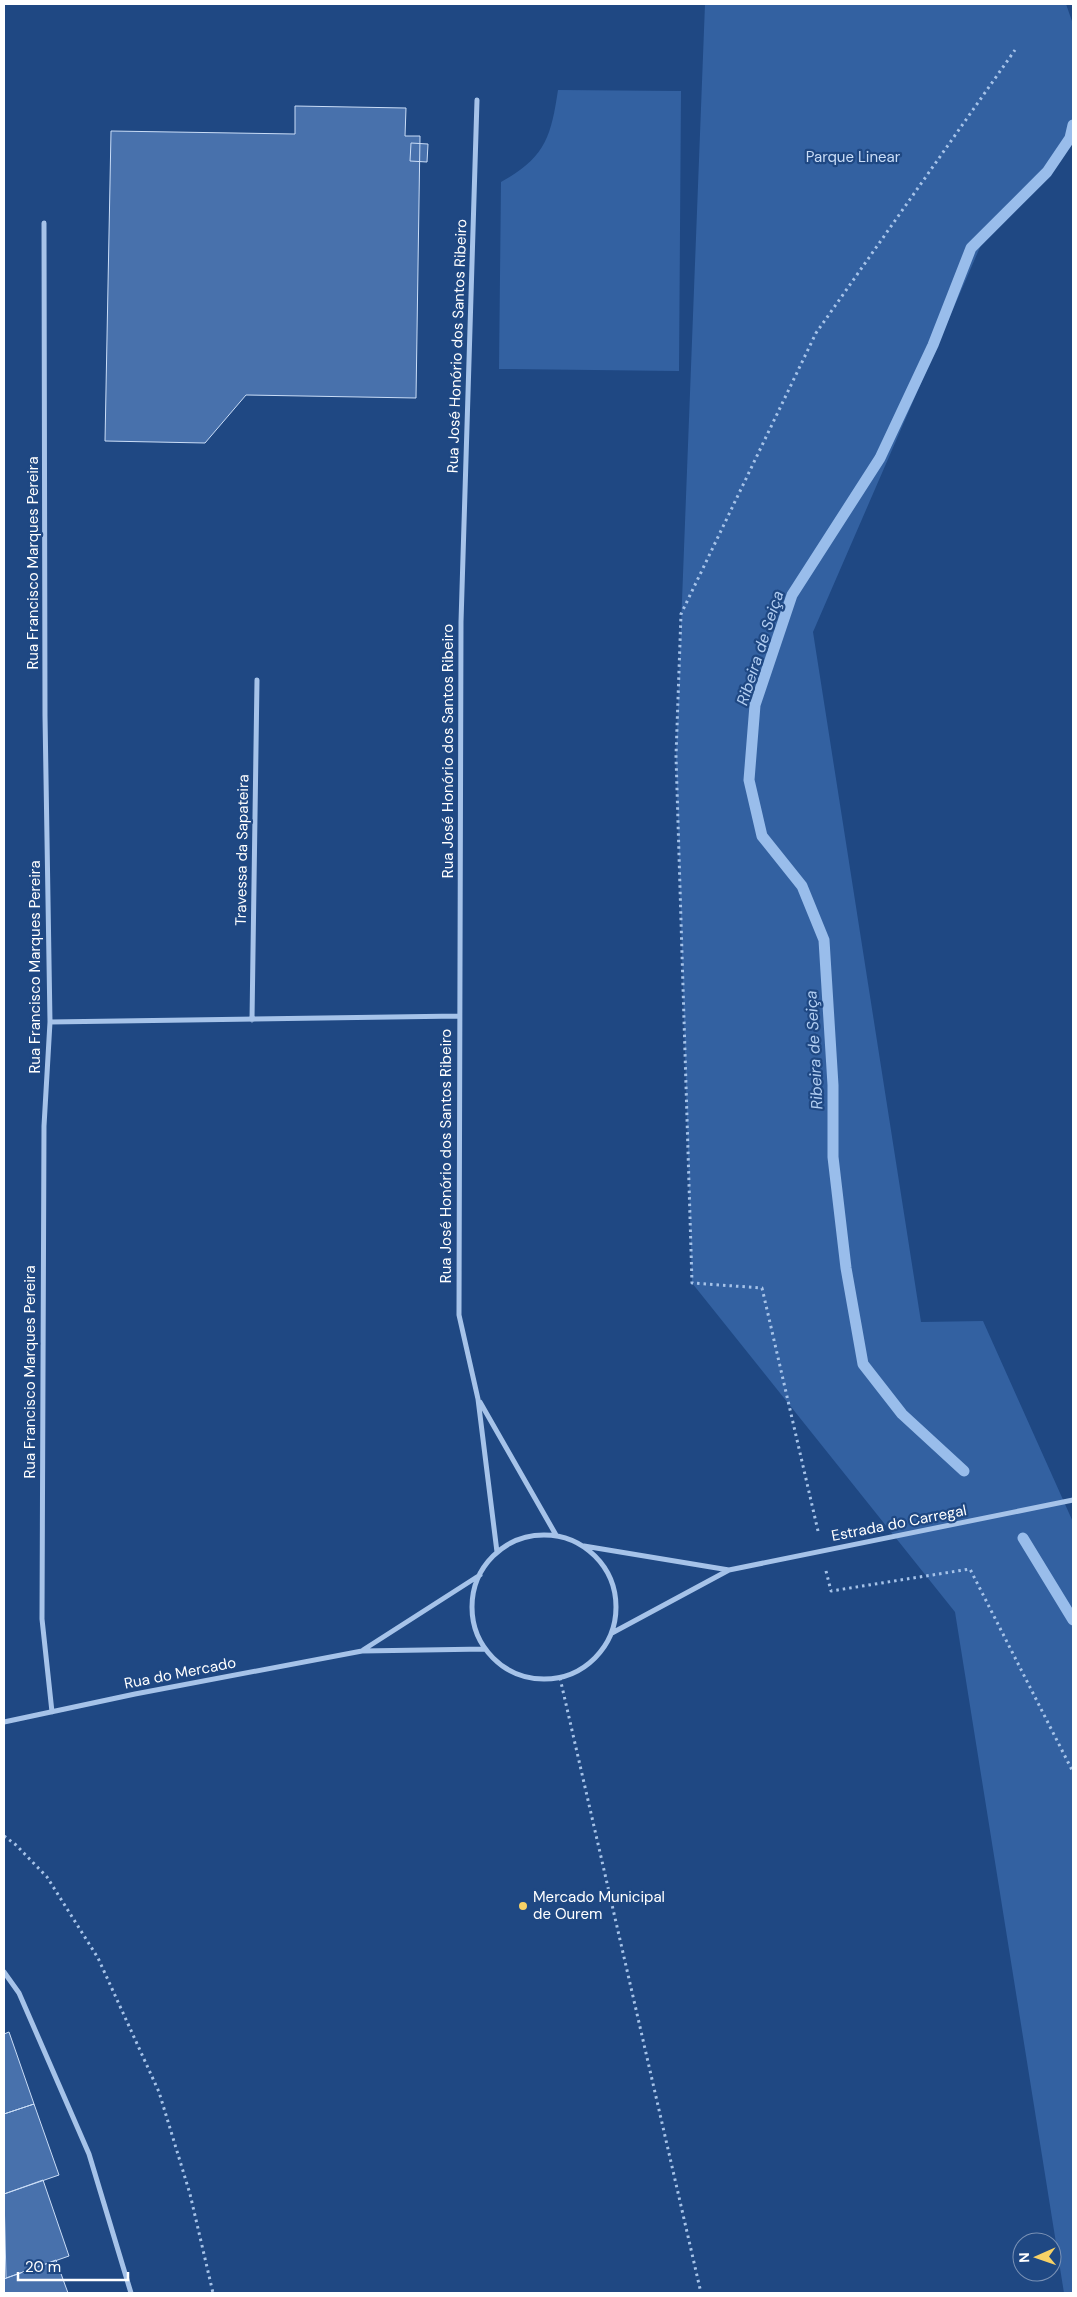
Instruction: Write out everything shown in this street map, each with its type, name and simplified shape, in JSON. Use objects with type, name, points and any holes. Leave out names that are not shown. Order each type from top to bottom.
[{"type":"street","name":"Rua José Honório dos Santos Ribeiro","points":[[477,100],[461,622],[459,1314],[478,1399],[497,1552]]},
{"type":"street","name":"Rua Francisco Marques Pereira","points":[[44,223],[45,716],[50,1022],[44,1126],[42,1619],[52,1712]]},
{"type":"street","name":"Travessa da Sapateira","points":[[252,1020],[257,680]]},
{"type":"street","points":[[50,1022],[459,1016]]},
{"type":"street","name":"Rua José Honório dos Santos Ribeiro","points":[[478,1399],[556,1535]]},
{"type":"street","name":"Estrada do Carregal","points":[[612,1633],[729,1570],[1073,1500]]},
{"type":"street","name":"Rua do Mercado","points":[[362,1651],[480,1575],[497,1552],[524,1537],[556,1535],[583,1546],[599,1560],[612,1583],[616,1618],[612,1633],[601,1652],[584,1668],[560,1678],[528,1678],[506,1669],[485,1649],[474,1623],[472,1608],[480,1575]]},
{"type":"street","name":"Estrada do Carregal","points":[[583,1546],[729,1570]]},
{"type":"street","name":"Rua do Mercado","points":[[4,1722],[362,1651],[485,1649]]},
{"type":"street","points":[[4,1972],[19,1993],[89,2154],[131,2293]]},
{"type":"path","points":[[1014,50],[816,333],[681,614],[676,756],[692,1283],[762,1288],[831,1590],[970,1569],[1073,1772]]},
{"type":"path","points":[[560,1678],[701,2293]]},
{"type":"path","points":[[4,1836],[16,1845],[47,1877],[98,1958],[159,2092],[190,2194],[213,2293]]},
{"type":"green space","name":"Parque Linear","points":[[705,4],[1066,4],[1073,24],[1073,117],[1070,138],[987,231],[813,632],[921,1322],[983,1321],[1073,1522],[1073,2293],[1064,2293],[1062,2281],[1062,2232],[1054,2232],[955,1612],[692,1283],[676,756]]},
{"type":"green space","points":[[558,90],[681,91],[679,371],[499,369],[501,182],[516,173],[537,155],[552,121]]},
{"type":"building","points":[[295,106],[406,108],[405,136],[420,136],[416,398],[246,395],[205,443],[105,441],[111,131],[295,134]]},
{"type":"building","points":[[411,143],[428,144],[427,162],[410,161]]},
{"type":"building","points":[[9,2032],[34,2104],[4,2114],[4,2034]]},
{"type":"building","points":[[34,2104],[59,2175],[4,2194],[4,2114]]},
{"type":"building","points":[[43,2180],[69,2256],[6,2278],[4,2194]]},
{"type":"building","points":[[56,2260],[68,2293],[4,2293],[4,2279]]},
{"type":"waterway","name":"Ribeira de Seiça","points":[[964,1471],[902,1414],[863,1364],[846,1268],[833,1157],[833,1085],[824,940],[802,886],[762,836],[749,780],[755,705],[792,595],[880,458],[933,345],[971,248],[1047,172],[1070,138],[1073,125]]},
{"type":"waterway","name":"Ribeira de Seiça","points":[[1023,1538],[1073,1620]]},
{"type":"place","name":"Mercado Municipal de Ourem","points":[[523,1906]]}]
